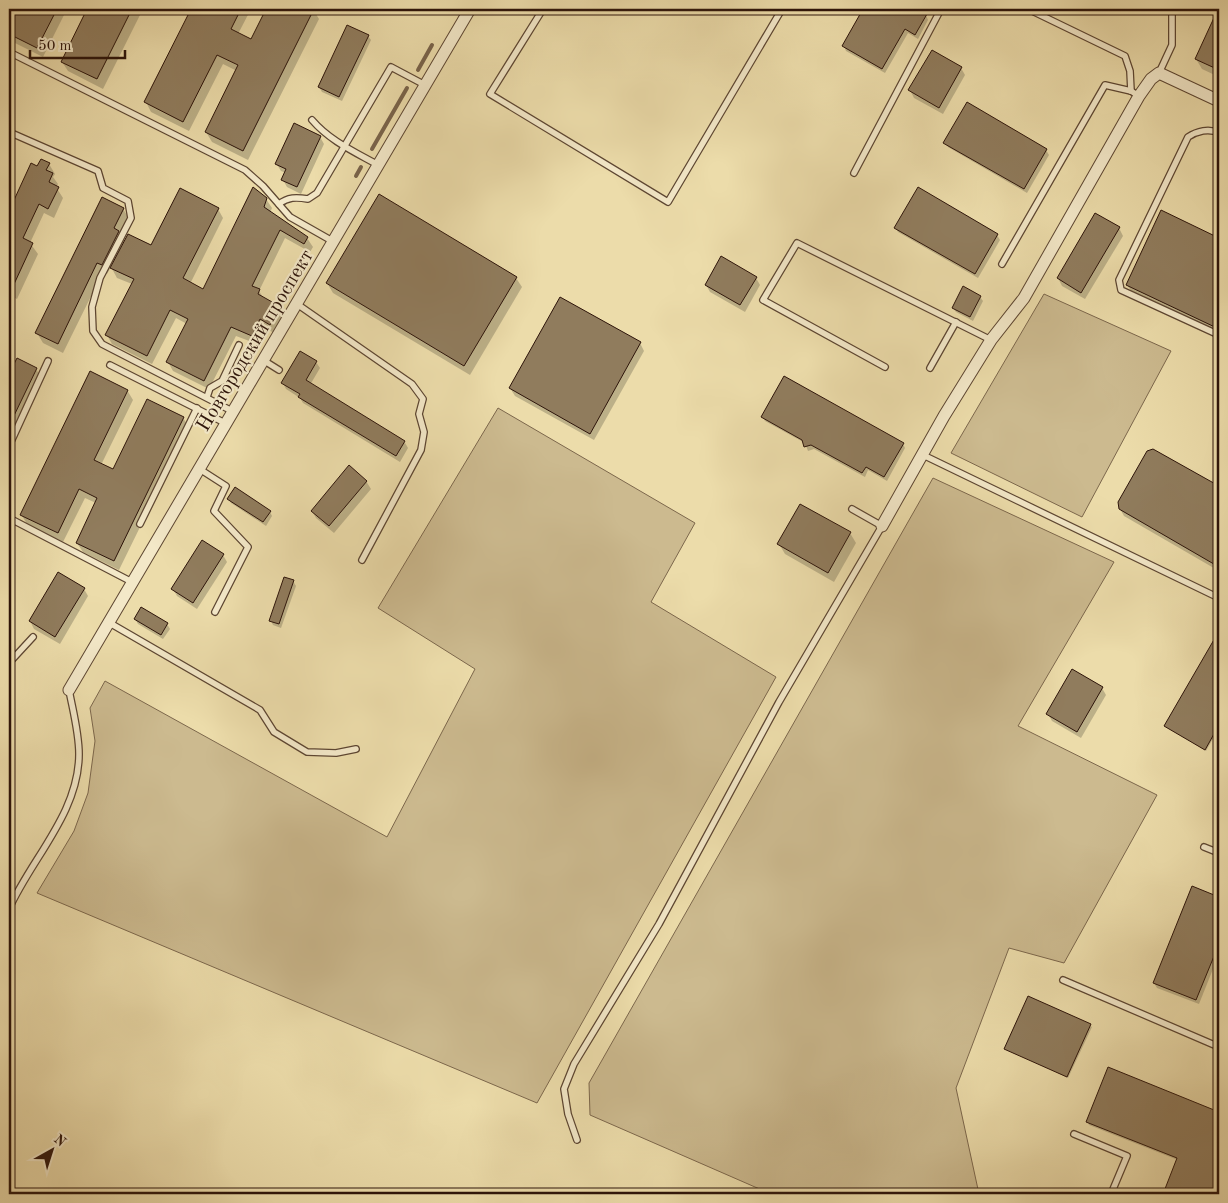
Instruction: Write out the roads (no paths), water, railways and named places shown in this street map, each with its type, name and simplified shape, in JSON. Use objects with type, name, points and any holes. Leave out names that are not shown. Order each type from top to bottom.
[{"type":"street","name":"Новгородский проспект","points":[[68,690],[470,9]]},
{"type":"street","points":[[882,526],[944,416],[991,340],[1024,298],[1135,93],[1159,73],[1219,101]]},
{"type":"lane","points":[[543,9],[490,94],[668,202],[782,9]]},
{"type":"lane","points":[[854,172],[941,9]]},
{"type":"lane","points":[[1002,264],[1105,85],[1135,93],[1125,56],[1028,9]]},
{"type":"lane","points":[[1159,73],[1172,45],[1172,9]]},
{"type":"lane","points":[[9,52],[245,170],[263,186],[290,217],[334,242]]},
{"type":"lane","points":[[278,204],[284,200],[296,197],[308,200],[317,193],[391,67],[425,85]]},
{"type":"lane","points":[[312,120],[320,130],[378,165]]},
{"type":"lane","points":[[1219,133],[1214,131],[1196,132],[1188,137],[1119,280],[1121,290],[1219,335]]},
{"type":"lane","points":[[9,132],[98,171],[102,188],[128,201],[130,218],[100,278],[92,307],[93,331],[102,344],[232,411]]},
{"type":"lane","points":[[884,367],[764,300],[797,243],[991,340]]},
{"type":"lane","points":[[297,304],[412,384],[423,399],[419,414],[424,432],[421,450],[362,560]]},
{"type":"lane","points":[[930,368],[956,322]]},
{"type":"lane","points":[[206,397],[210,388],[222,381],[239,345]]},
{"type":"lane","points":[[263,360],[279,370]]},
{"type":"lane","points":[[9,446],[48,361]]},
{"type":"lane","points":[[110,365],[225,423]]},
{"type":"lane","points":[[140,524],[197,408]]},
{"type":"lane","points":[[923,455],[1219,598]]},
{"type":"lane","points":[[198,468],[226,486],[214,511],[248,547],[215,612]]},
{"type":"lane","points":[[577,1140],[568,1114],[564,1089],[574,1064],[659,924],[779,702],[882,526],[852,509]]},
{"type":"lane","points":[[9,518],[132,582]]},
{"type":"lane","points":[[108,622],[260,710],[274,732],[307,752],[336,753],[356,750]]},
{"type":"lane","points":[[9,663],[33,637]]},
{"type":"lane","points":[[9,909],[73,791],[79,756],[78,735],[68,690]]},
{"type":"lane","points":[[1204,847],[1219,853]]},
{"type":"lane","points":[[1063,980],[1219,1047]]},
{"type":"lane","points":[[1074,1134],[1126,1156],[1111,1194]]},
{"type":"waterway","points":[[418,70],[432,45]]},
{"type":"waterway","points":[[372,149],[407,88]]},
{"type":"waterway","points":[[356,176],[361,167]]}]
